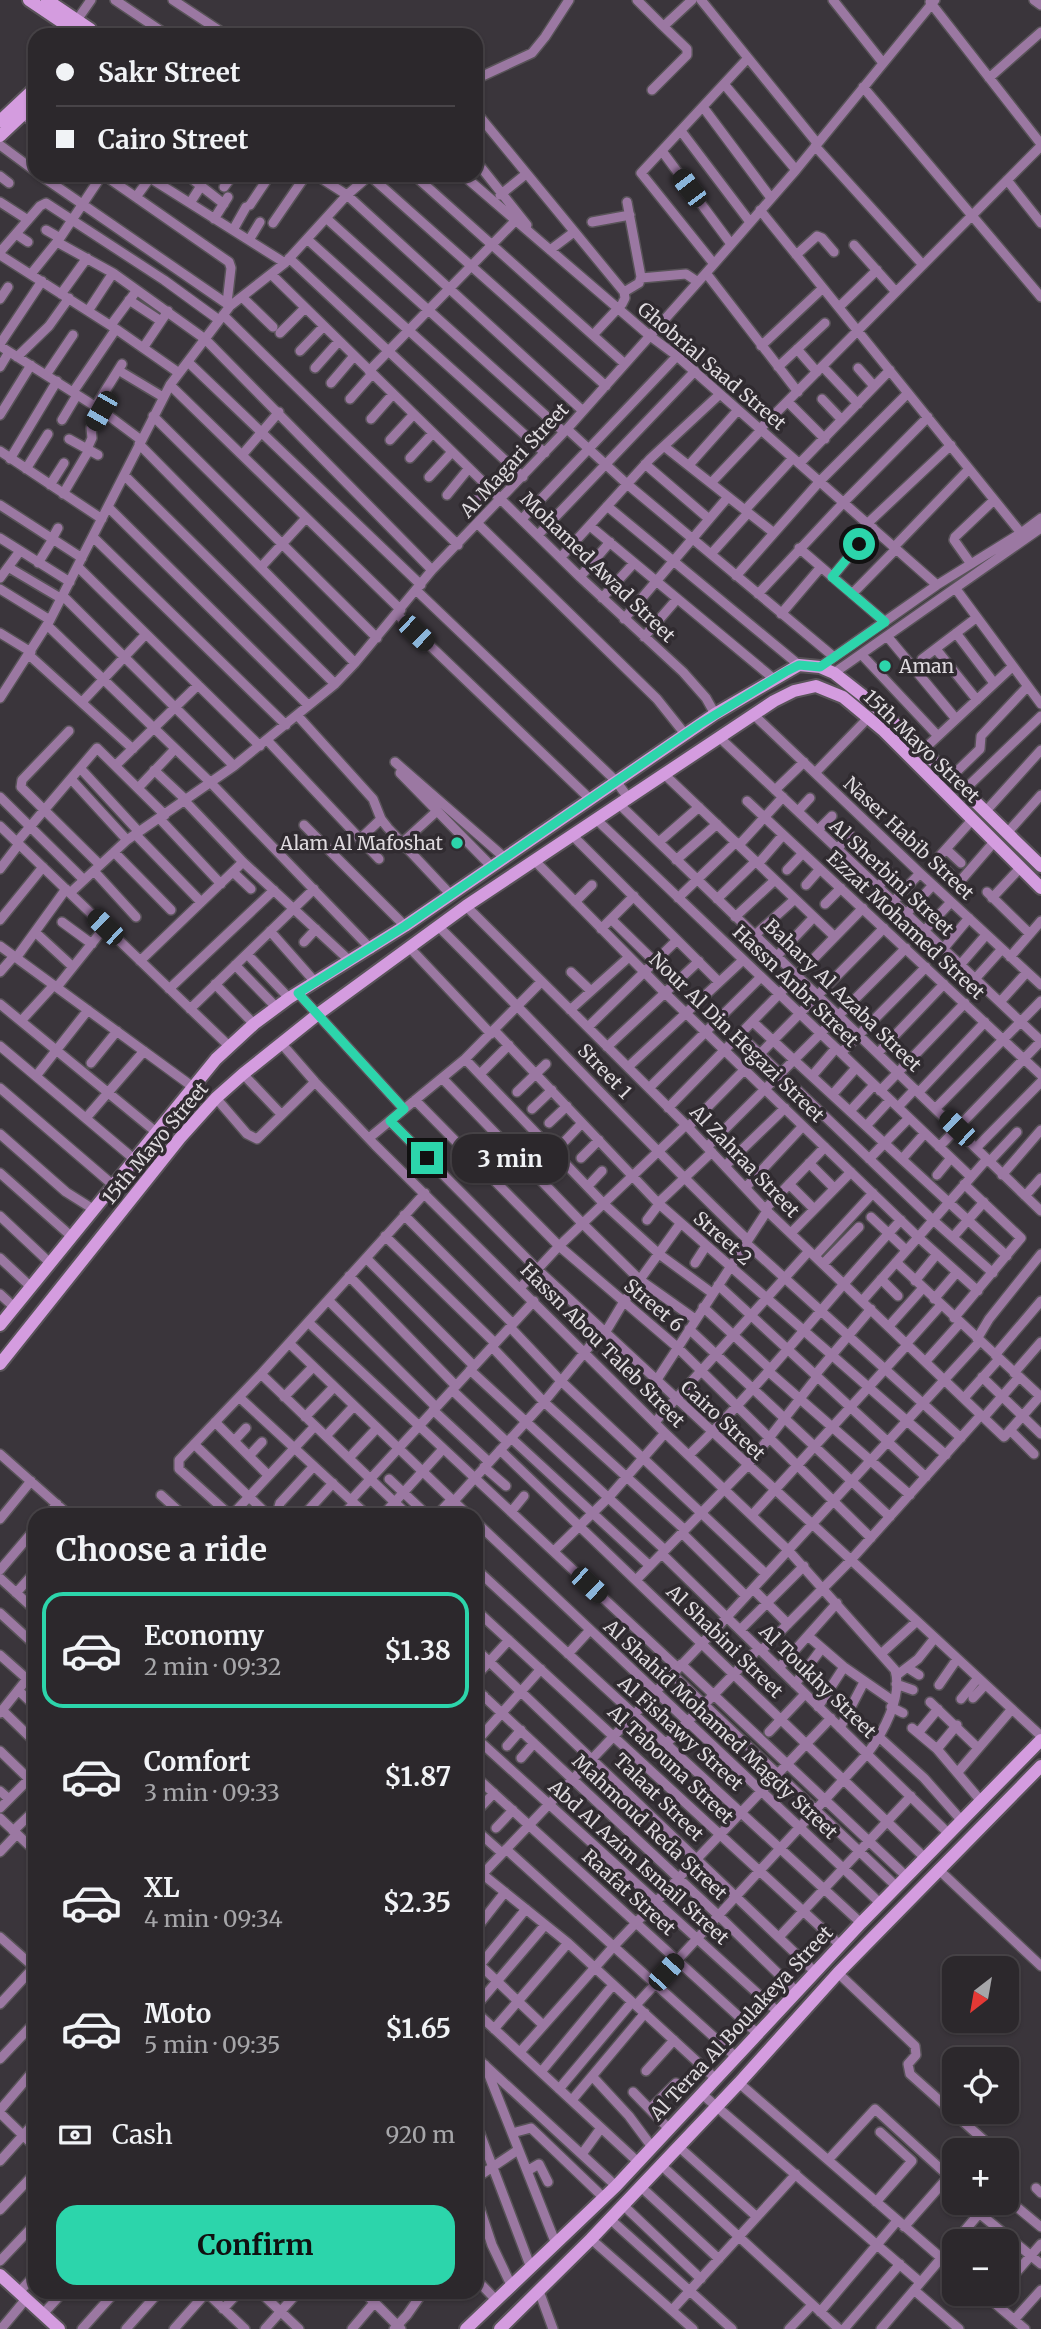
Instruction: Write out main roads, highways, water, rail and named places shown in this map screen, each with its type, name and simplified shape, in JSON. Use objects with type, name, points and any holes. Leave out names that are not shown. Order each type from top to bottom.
[{"type":"main road","points":[[29,0],[71,28]]},
{"type":"main road","points":[[47,0],[89,28]]},
{"type":"main road","points":[[0,136],[28,97]]},
{"type":"main road","points":[[0,121],[28,106]]},
{"type":"main road","name":"15th Mayo Street","points":[[0,1325],[193,1087],[229,1046],[254,1024],[294,995],[405,926],[715,714],[799,665],[820,667],[834,673],[871,703],[1040,861]]},
{"type":"main road","name":"15th Mayo Street","points":[[0,1364],[180,1138],[216,1098],[243,1074],[318,1014],[466,906],[794,691],[816,686],[831,690],[869,717],[1041,888]]},
{"type":"main road","name":"Al Teraa Al Boulakeya Street","points":[[466,2329],[616,2186],[840,1945],[1041,1738]]},
{"type":"main road","name":"Al Teraa Al Boulakeya Street","points":[[500,2329],[591,2239],[718,2106],[838,1973],[1041,1766]]},
{"type":"main road","points":[[1,2277],[23,2296],[44,2321],[59,2329]]},
{"type":"place","name":"Aman","points":[[885,666]]},
{"type":"place","name":"Alam Al Mafoshat","points":[[457,843]]}]
